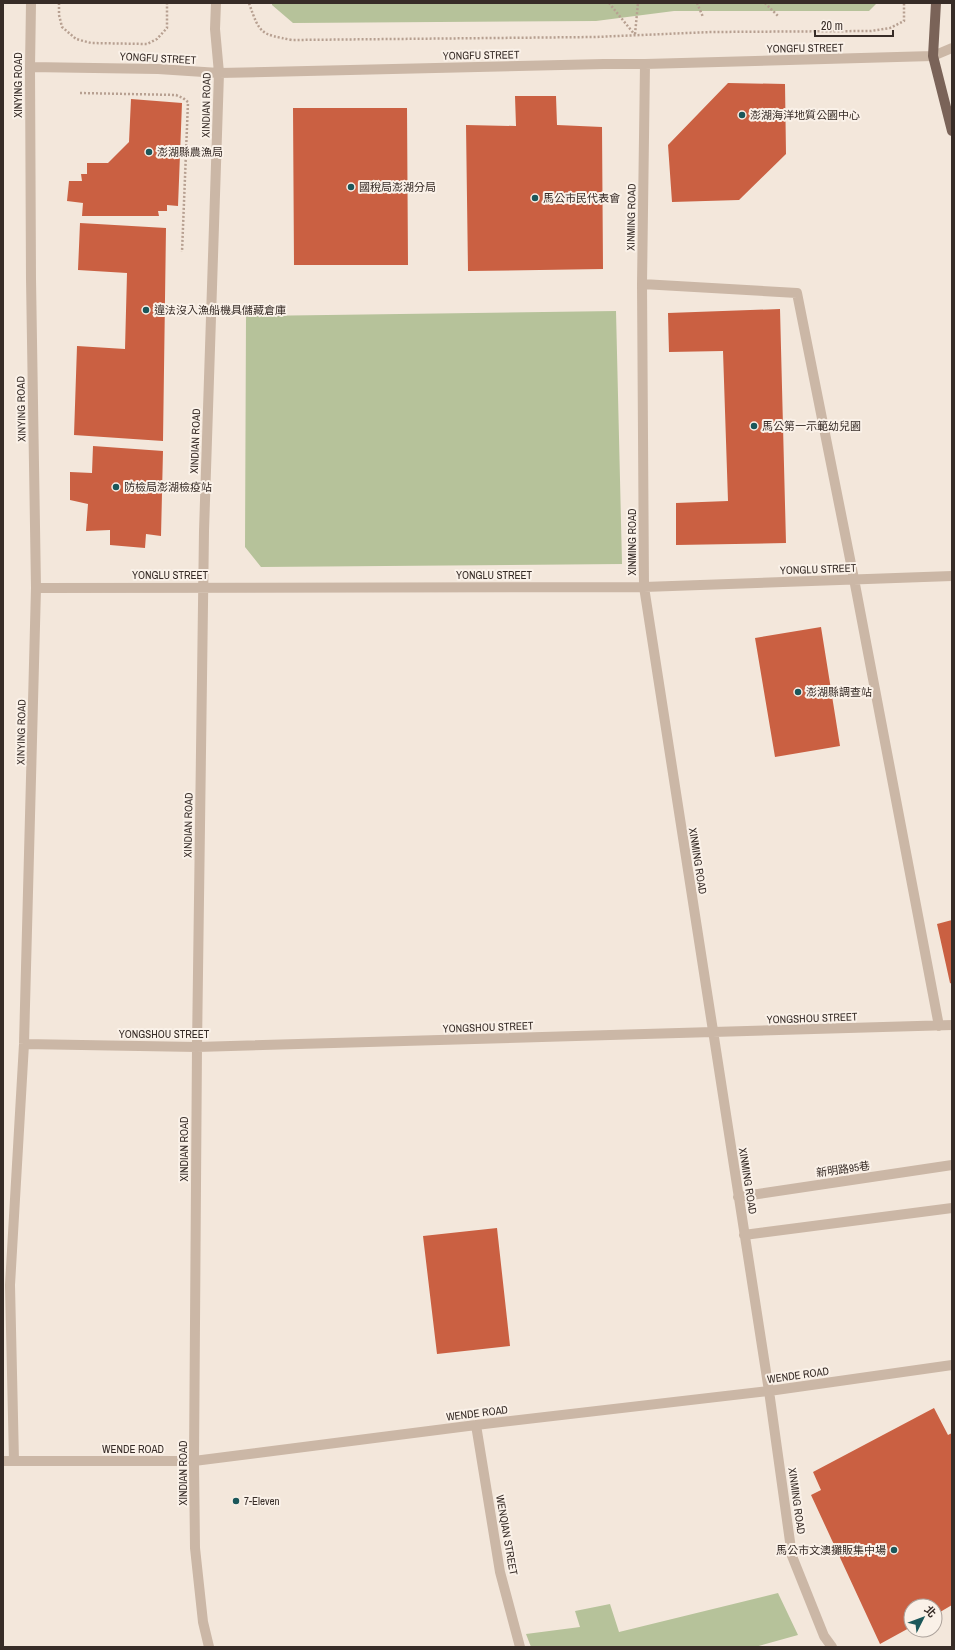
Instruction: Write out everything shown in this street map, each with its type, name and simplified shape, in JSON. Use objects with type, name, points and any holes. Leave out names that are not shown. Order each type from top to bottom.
[{"type":"main road","points":[[936,3],[933,56],[952,131]]},
{"type":"street","name":"XINYING ROAD","points":[[14,1461],[6,1284],[24,1044],[36,588],[30,67],[31,3]]},
{"type":"street","name":"XINDIAN ROAD","points":[[209,1647],[203,1622],[195,1548],[194,1461],[197,1047],[204,531],[219,73],[215,29],[216,3]]},
{"type":"street","points":[[933,56],[952,48]]},
{"type":"street","name":"YONGFU STREET","points":[[30,67],[158,69],[219,73],[933,56]]},
{"type":"street","name":"XINMING ROAD","points":[[645,64],[642,284],[644,587],[769,1391],[792,1556],[824,1636],[832,1647]]},
{"type":"street","points":[[642,284],[797,292],[854,579],[939,1026]]},
{"type":"street","name":"YONGLU STREET","points":[[36,588],[644,587],[952,576]]},
{"type":"street","name":"YONGSHOU STREET","points":[[24,1044],[197,1047],[952,1026]]},
{"type":"street","name":"新明路95巷","points":[[738,1197],[952,1165]]},
{"type":"street","points":[[744,1235],[952,1208]]},
{"type":"street","name":"WENDE ROAD","points":[[3,1461],[194,1461],[476,1425],[769,1391],[952,1365]]},
{"type":"street","name":"WENQIAN STREET","points":[[476,1425],[500,1572],[520,1647]]},
{"type":"path","points":[[59,3],[59,15],[62,27],[76,39],[91,43],[147,44],[157,39],[167,28],[167,3]]},
{"type":"path","points":[[249,3],[256,22],[266,35],[292,40],[595,37],[711,32],[871,31],[890,28],[904,21],[904,3]]},
{"type":"path","points":[[610,3],[635,35]]},
{"type":"path","points":[[635,35],[638,3]]},
{"type":"path","points":[[698,3],[703,17]]},
{"type":"path","points":[[765,3],[779,17]]},
{"type":"path","points":[[80,93],[176,95],[188,102],[182,252]]},
{"type":"green space","points":[[272,3],[877,3],[869,11],[674,11],[596,21],[293,23],[272,5]]},
{"type":"green space","points":[[616,311],[622,564],[261,567],[245,547],[246,316]]},
{"type":"green space","points":[[778,1593],[798,1635],[755,1647],[531,1647],[526,1634],[580,1627],[575,1611],[610,1604],[619,1632]]},
{"type":"building","name":"澎湖海洋地質公園中心","points":[[728,83],[785,84],[786,154],[739,200],[672,202],[668,145]]},
{"type":"building","name":"馬公市民代表會","points":[[515,96],[556,96],[557,125],[602,127],[603,269],[468,271],[466,125],[516,126]]},
{"type":"building","name":"澎湖縣農漁局","points":[[131,99],[182,103],[178,206],[167,205],[167,211],[158,211],[159,216],[82,216],[83,203],[67,201],[69,181],[82,181],[81,174],[87,174],[87,163],[108,163],[129,142]]},
{"type":"building","name":"國稅局澎湖分局","points":[[293,108],[407,108],[408,265],[294,265]]},
{"type":"building","name":"違法沒入漁船機具儲藏倉庫","points":[[80,223],[166,228],[163,441],[74,435],[77,346],[125,349],[127,273],[78,270]]},
{"type":"building","name":"馬公第一示範幼兒園","points":[[780,309],[786,543],[676,545],[676,503],[728,501],[723,351],[669,352],[668,313]]},
{"type":"building","name":"防檢局澎湖檢疫站","points":[[93,446],[163,451],[161,536],[146,534],[145,548],[110,545],[110,530],[86,531],[88,504],[70,500],[70,472],[92,473]]},
{"type":"building","name":"澎湖縣調查站","points":[[821,627],[840,746],[775,757],[755,638]]},
{"type":"building","points":[[952,920],[952,984],[950,983],[937,924]]},
{"type":"building","points":[[497,1228],[510,1346],[437,1354],[423,1236]]},
{"type":"building","name":"馬公市文澳攤販集中場","points":[[934,1408],[948,1435],[952,1433],[952,1605],[943,1610],[943,1598],[903,1598],[903,1631],[880,1644],[811,1495],[821,1490],[813,1472]]},
{"type":"place","name":"澎湖海洋地質公園中心","points":[[742,115]]},
{"type":"place","name":"澎湖縣農漁局","points":[[149,152]]},
{"type":"place","name":"國稅局澎湖分局","points":[[351,187]]},
{"type":"place","name":"馬公市民代表會","points":[[535,198]]},
{"type":"place","name":"違法沒入漁船機具儲藏倉庫","points":[[146,310]]},
{"type":"place","name":"馬公第一示範幼兒園","points":[[754,426]]},
{"type":"place","name":"防檢局澎湖檢疫站","points":[[116,487]]},
{"type":"place","name":"澎湖縣調查站","points":[[798,692]]},
{"type":"place","name":"7-Eleven","points":[[236,1501]]},
{"type":"place","name":"馬公市文澳攤販集中場","points":[[894,1550]]}]
